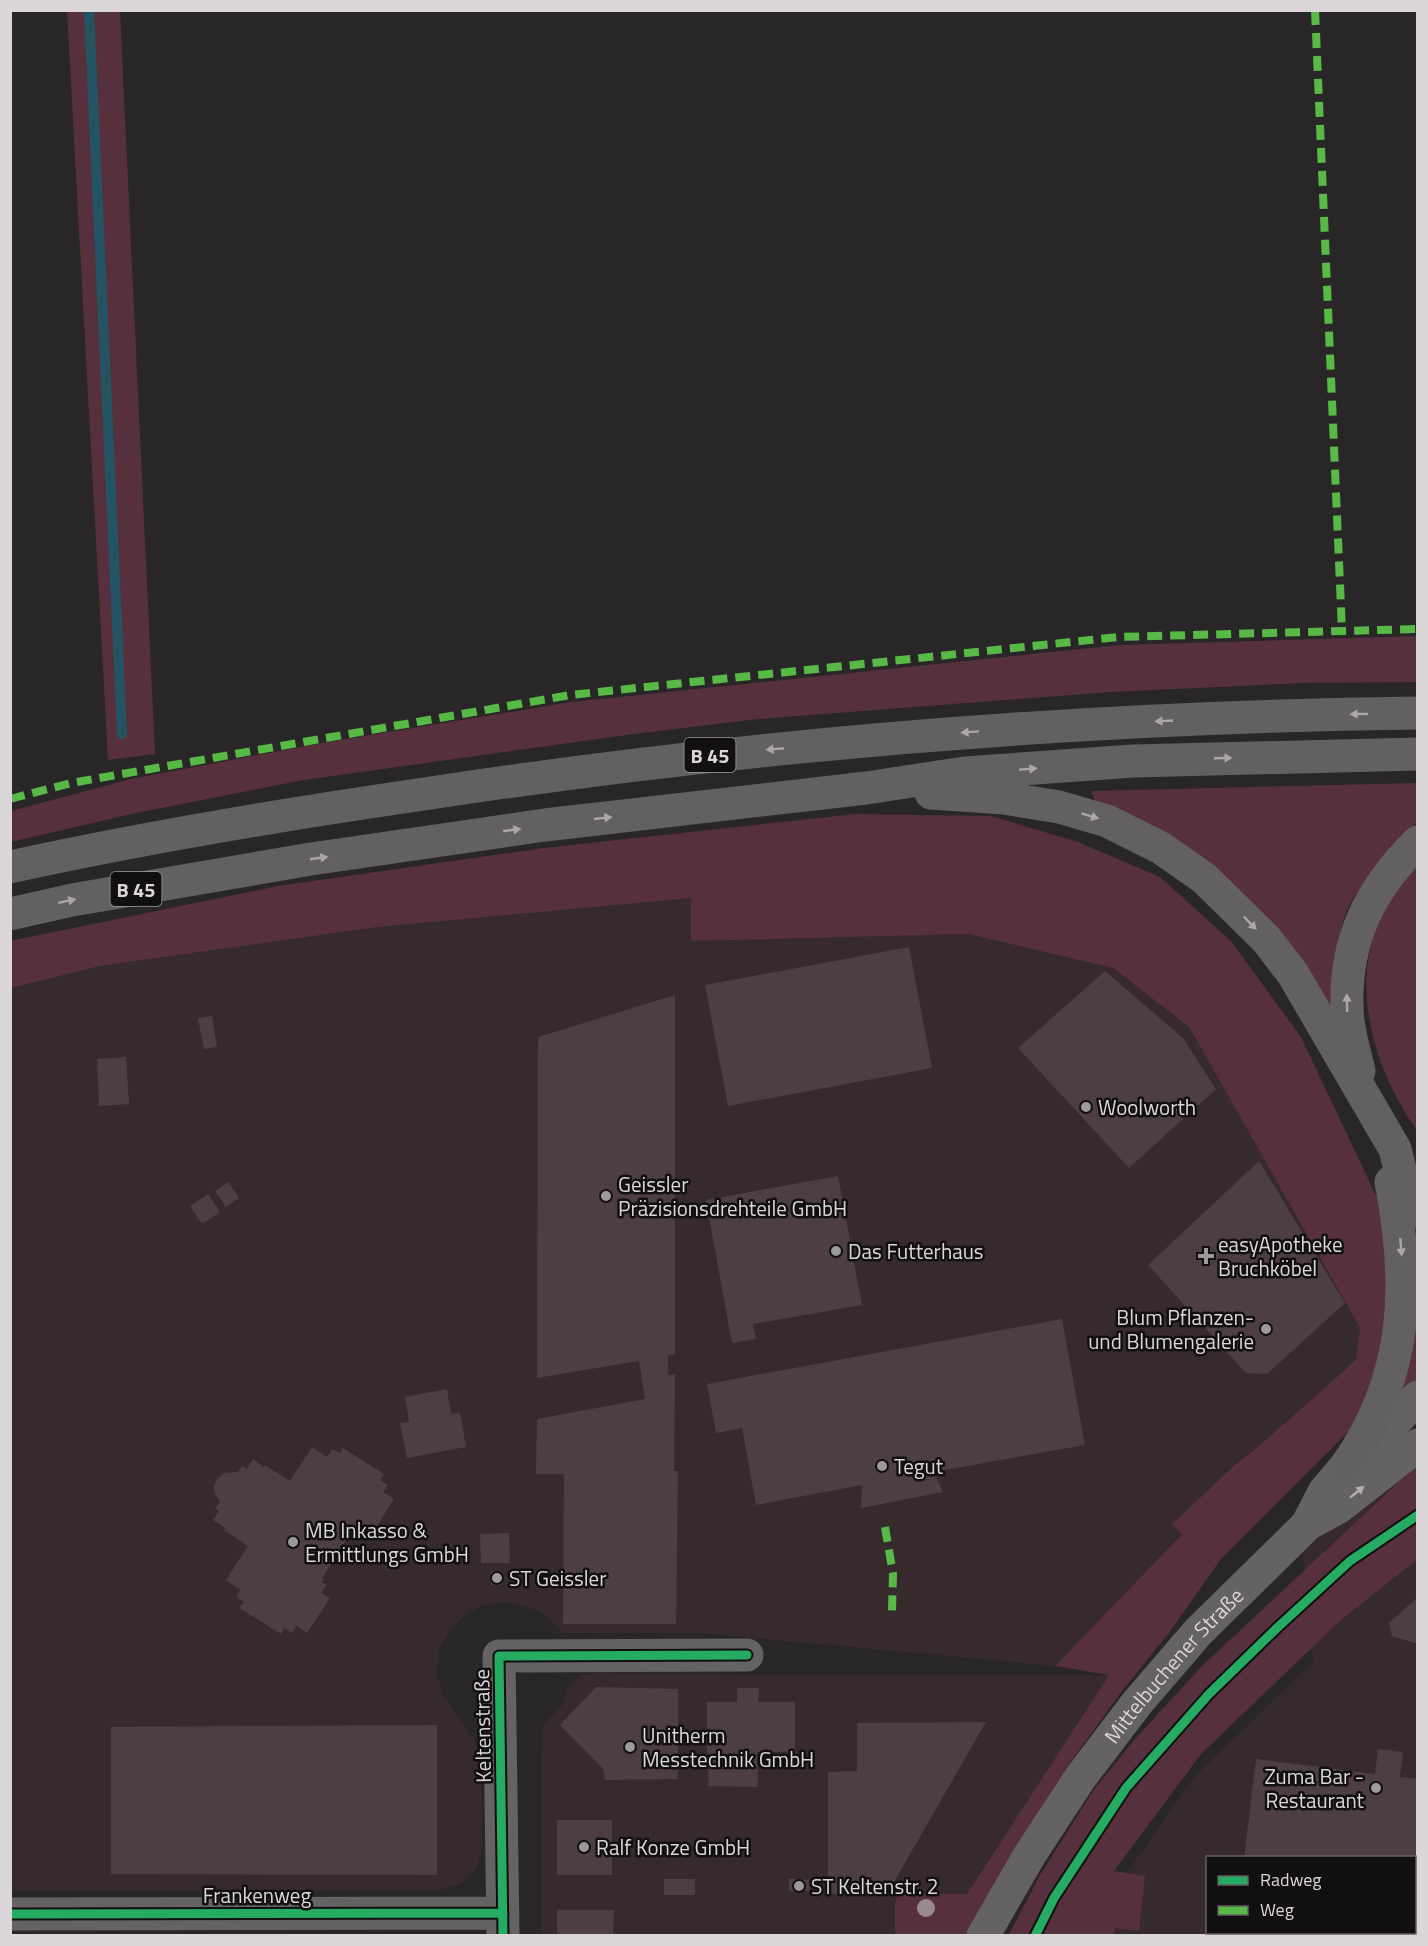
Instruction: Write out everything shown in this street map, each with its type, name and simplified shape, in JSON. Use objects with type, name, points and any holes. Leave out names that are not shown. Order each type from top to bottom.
[{"type":"highway","name":"B 45","points":[[10,867],[170,834],[305,811],[643,762],[930,735],[1114,723],[1307,714],[1418,713]]},
{"type":"highway","name":"B 45","points":[[10,914],[72,900],[369,851],[545,825],[866,788],[965,773],[1132,761],[1418,754]]},
{"type":"highway","points":[[866,788],[1004,798],[1059,807],[1107,821],[1161,848],[1204,878],[1266,939],[1293,974],[1390,1135],[1404,1286],[1400,1325],[1387,1387],[1369,1428],[1346,1466]]},
{"type":"highway","points":[[1418,842],[1398,861],[1371,899],[1358,932],[1350,963],[1347,1008],[1355,1053],[1390,1135],[1403,1181],[1418,1212]]},
{"type":"main road","points":[[1308,1524],[1324,1492],[1346,1466],[1391,1426],[1418,1397]]},
{"type":"main road","name":"Mittelbuchener Straße","points":[[983,1935],[1029,1856],[1080,1778],[1137,1703],[1198,1632],[1308,1524],[1339,1507],[1418,1445]]},
{"type":"street","name":"Keltenstraße","points":[[503,1924],[499,1656],[747,1654]]},
{"type":"street","points":[[1416,1923],[1418,1901]]},
{"type":"street","name":"Frankenweg","points":[[10,1914],[503,1924]]},
{"type":"shaded area","points":[[67,11],[120,11],[155,754],[108,760]]},
{"type":"shaded area","points":[[1417,636],[1417,682],[1302,683],[1111,692],[758,719],[304,780],[136,813],[11,842],[11,811],[131,779],[316,744],[571,702],[1119,645]]},
{"type":"shaded area","points":[[1417,783],[1417,823],[1376,867],[1356,894],[1344,918],[1337,949],[1333,1000],[1328,1013],[1302,967],[1097,805],[1091,791]]},
{"type":"shaded area","points":[[855,814],[991,816],[1078,842],[1160,877],[1231,941],[1301,1037],[1381,1206],[1391,1342],[1350,1430],[1221,1559],[1169,1633],[1122,1691],[1067,1767],[1015,1849],[967,1935],[895,1935],[895,1904],[898,1894],[967,1894],[1109,1675],[1055,1666],[1182,1534],[1172,1524],[1237,1463],[1356,1360],[1360,1328],[1189,1027],[1113,968],[968,934],[691,941],[691,898],[378,927],[100,966],[11,988],[10,941],[278,886],[544,848]]},
{"type":"shaded area","points":[[1417,867],[1417,1130],[1382,1066],[1372,1031],[1367,996],[1368,961],[1376,927],[1392,896]]},
{"type":"shaded area","points":[[691,898],[692,941],[968,934],[1113,968],[1189,1027],[1360,1328],[1356,1360],[1237,1463],[1172,1524],[1183,1533],[1055,1666],[699,1633],[563,1633],[541,1612],[521,1605],[505,1602],[481,1606],[465,1615],[451,1630],[440,1647],[437,1673],[442,1694],[475,1740],[481,1766],[482,1849],[477,1867],[458,1885],[440,1890],[11,1891],[10,988],[100,966],[378,927]]},
{"type":"shaded area","points":[[1418,1226],[1417,1377],[1414,1386],[1392,1395],[1406,1227]]},
{"type":"shaded area","points":[[1417,1442],[1417,1935],[1082,1936],[1195,1776],[1313,1662],[1303,1553]]},
{"type":"shaded area","points":[[1417,1465],[1417,1508],[1340,1564],[1217,1680],[1146,1759],[1114,1801],[1084,1844],[1030,1935],[1008,1936],[1039,1877],[1093,1791],[1135,1739],[1202,1666]]},
{"type":"shaded area","points":[[1417,1521],[1417,1560],[1343,1618],[1201,1754],[1114,1871],[1145,1876],[1139,1931],[1115,1928],[1114,1935],[1040,1935],[1059,1899],[1130,1790],[1214,1696],[1353,1564]]},
{"type":"shaded area","points":[[600,1673],[1109,1675],[967,1894],[896,1904],[895,1935],[541,1936],[542,1727],[563,1704],[570,1683],[583,1675]]},
{"type":"building","points":[[909,947],[932,1068],[728,1106],[705,985]]},
{"type":"building","points":[[1105,971],[1183,1038],[1216,1089],[1129,1168],[1018,1048]]},
{"type":"building","name":"Geissler Präzisionsdrehteile GmbH","points":[[675,995],[675,1354],[668,1355],[668,1375],[675,1374],[674,1471],[678,1471],[676,1624],[563,1624],[564,1474],[536,1474],[537,1419],[645,1399],[639,1361],[537,1378],[538,1037]]},
{"type":"building","points":[[212,1016],[217,1047],[204,1049],[198,1018]]},
{"type":"building","points":[[126,1057],[129,1104],[99,1106],[97,1059]]},
{"type":"building","points":[[1259,1161],[1345,1303],[1267,1374],[1246,1373],[1148,1265]]},
{"type":"building","points":[[838,1176],[862,1305],[753,1324],[756,1339],[732,1343],[706,1200]]},
{"type":"building","points":[[228,1182],[239,1198],[226,1207],[215,1191]]},
{"type":"building","points":[[208,1194],[220,1212],[202,1224],[190,1206]]},
{"type":"building","points":[[1062,1319],[1085,1445],[934,1472],[943,1492],[861,1508],[862,1485],[756,1505],[742,1428],[716,1433],[707,1384]]},
{"type":"building","points":[[447,1389],[451,1414],[460,1413],[466,1447],[407,1458],[400,1423],[409,1422],[405,1397]]},
{"type":"building","name":"MB Inkasso & Ermittlungs GmbH","points":[[312,1447],[327,1457],[332,1449],[340,1453],[343,1448],[384,1474],[380,1480],[388,1485],[383,1492],[394,1499],[372,1534],[363,1528],[358,1536],[354,1533],[351,1537],[349,1536],[322,1578],[324,1579],[322,1582],[327,1585],[321,1593],[330,1598],[307,1633],[297,1626],[292,1633],[284,1628],[281,1634],[239,1608],[244,1602],[236,1597],[240,1590],[226,1580],[248,1546],[213,1520],[219,1511],[215,1508],[220,1502],[215,1494],[214,1486],[224,1473],[238,1472],[242,1466],[247,1469],[253,1459],[290,1481]]},
{"type":"building","points":[[509,1533],[510,1563],[481,1563],[480,1534]]},
{"type":"building","name":"ST Geissler","points":[[491,1571],[502,1572],[502,1585],[491,1585]]},
{"type":"building","points":[[1418,1597],[1418,1644],[1392,1636],[1389,1623]]},
{"type":"building","name":"Unitherm Messtechnik GmbH","points":[[596,1687],[678,1689],[678,1779],[605,1780],[603,1769],[560,1725]]},
{"type":"building","points":[[737,1688],[759,1688],[758,1702],[795,1702],[795,1752],[757,1752],[758,1787],[708,1786],[707,1702],[737,1702]]},
{"type":"building","points":[[986,1722],[887,1894],[828,1894],[828,1772],[857,1771],[857,1723]]},
{"type":"building","points":[[437,1725],[437,1875],[111,1874],[111,1727]]},
{"type":"building","points":[[1378,1749],[1403,1752],[1400,1777],[1418,1779],[1418,1860],[1416,1856],[1244,1856],[1256,1759],[1375,1774]]},
{"type":"building","name":"Ralf Konze GmbH","points":[[557,1820],[612,1820],[612,1875],[557,1875]]},
{"type":"building","points":[[664,1879],[695,1879],[695,1895],[664,1895]]},
{"type":"building","name":"ST Keltenstr. 2","points":[[789,1879],[809,1880],[809,1891],[789,1891]]},
{"type":"building","points":[[557,1910],[614,1910],[613,1936],[557,1936]]},
{"type":"waterway","points":[[89,10],[122,734]]},
{"type":"marked path","points":[[1315,10],[1342,631]]},
{"type":"marked path","points":[[10,799],[71,783],[570,695],[1118,637],[1418,629]]},
{"type":"marked path","points":[[885,1527],[893,1574],[892,1611]]},
{"type":"cycle path","points":[[1035,1936],[1054,1898],[1126,1788],[1209,1694],[1350,1561],[1418,1515]]},
{"type":"cycle path","points":[[503,1936],[499,1656],[747,1655]]},
{"type":"cycle path","points":[[10,1914],[503,1913]]},
{"type":"place","name":"Woolworth","points":[[1086,1107]]},
{"type":"place","name":"Geissler Präzisionsdrehteile GmbH","points":[[606,1196]]},
{"type":"place","name":"Das Futterhaus","points":[[836,1251]]},
{"type":"place","name":"easyApotheke Bruchköbel","points":[[1206,1256]]},
{"type":"place","name":"Blum Pflanzen- und Blumengalerie","points":[[1266,1329]]},
{"type":"place","name":"Tegut","points":[[882,1466]]},
{"type":"place","name":"MB Inkasso & Ermittlungs GmbH","points":[[293,1542]]},
{"type":"place","name":"ST Geissler","points":[[497,1578]]},
{"type":"place","name":"Unitherm Messtechnik GmbH","points":[[630,1747]]},
{"type":"place","name":"Zuma Bar - Restaurant","points":[[1376,1788]]},
{"type":"place","name":"Ralf Konze GmbH","points":[[584,1847]]},
{"type":"place","name":"ST Keltenstr. 2","points":[[799,1886]]}]
